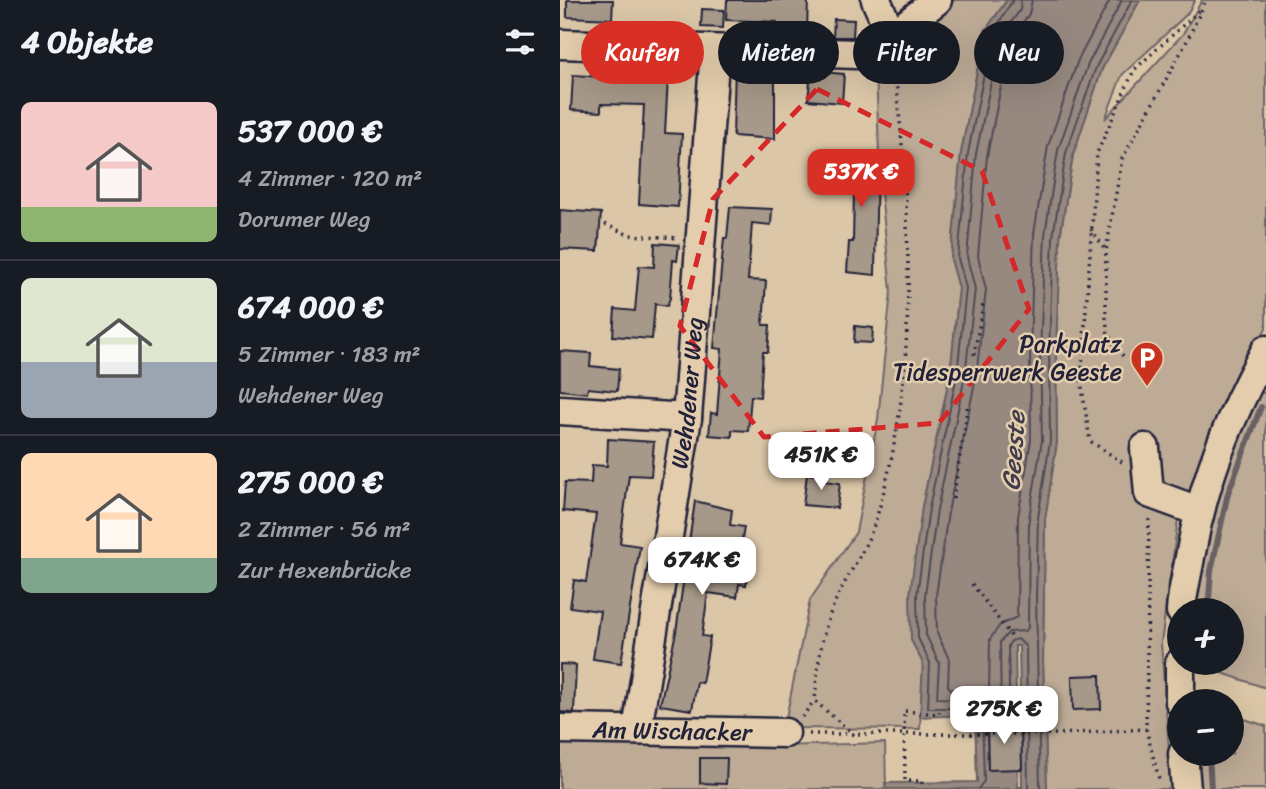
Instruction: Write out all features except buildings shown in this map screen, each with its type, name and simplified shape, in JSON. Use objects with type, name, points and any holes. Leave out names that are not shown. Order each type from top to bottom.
[{"type":"street","points":[[876,0],[885,21]]},
{"type":"street","points":[[911,21],[937,0]]},
{"type":"street","points":[[560,44],[853,54]]},
{"type":"street","name":"Wehdener Weg","points":[[637,730],[687,418],[715,50]]},
{"type":"street","points":[[1183,598],[1198,510],[1216,453],[1239,399],[1266,350]]},
{"type":"street","points":[[560,410],[687,418]]},
{"type":"street","points":[[1147,472],[1198,510]]},
{"type":"street","name":"Am Wischacker","points":[[560,729],[785,733]]},
{"type":"street","points":[[1185,766],[1186,789]]},
{"type":"path","points":[[1123,356],[1108,335],[1106,251],[1122,159],[1185,45],[1206,0]]},
{"type":"path","points":[[1162,789],[1146,729],[1149,687],[1147,472],[1108,455],[1090,441],[1081,381],[1097,153],[1134,70],[1201,9]]},
{"type":"path","points":[[854,735],[815,701],[818,661],[834,603],[877,518],[898,418],[908,340],[908,246],[896,84]]},
{"type":"path","points":[[605,224],[629,235],[681,238],[681,249]]},
{"type":"path","points":[[1090,228],[1106,251]]},
{"type":"path","points":[[974,355],[983,305]]},
{"type":"path","points":[[953,499],[968,404]]},
{"type":"path","points":[[972,584],[1014,640]]},
{"type":"path","points":[[922,784],[922,781],[905,781],[904,711],[939,714],[940,708]]},
{"type":"path","points":[[785,733],[1058,734],[1146,729]]},
{"type":"highlighted area","points":[[817,89],[982,171],[1029,309],[939,423],[764,437],[680,326],[713,199]]},
{"type":"shaded area","points":[[954,0],[1007,0],[992,21],[974,21],[975,84],[961,153],[951,259],[959,288],[950,375],[922,507],[911,640],[923,663],[920,729],[784,728],[810,600],[856,532],[878,419],[891,291],[880,182],[877,84],[960,84],[960,21],[934,21]]},
{"type":"shaded area","points":[[1140,0],[1195,0],[1187,14],[1122,75],[1105,119],[1183,34],[1202,0],[1266,0],[1266,328],[1232,389],[1178,519],[1161,643],[1167,723],[1167,766],[1170,766],[1172,789],[1047,789],[1043,660],[1045,519],[1057,442],[1056,352],[1060,238],[1073,155],[1102,69]]},
{"type":"shaded area","points":[[1257,390],[1266,394],[1266,688],[1228,675],[1244,675],[1244,598],[1195,598],[1207,515]]},
{"type":"shaded area","points":[[1244,719],[1266,726],[1266,789],[1197,789],[1195,766],[1244,766]]},
{"type":"shaded area","points":[[560,739],[778,746],[885,743],[886,789],[560,789]]},
{"type":"water","name":"Geeste","points":[[1007,0],[1140,0],[1102,69],[1073,155],[1060,238],[1056,352],[1057,442],[1045,519],[1043,660],[1047,789],[886,789],[885,783],[977,782],[975,715],[920,717],[923,663],[911,640],[910,594],[922,507],[950,375],[959,288],[951,259],[961,153],[975,84],[1064,84],[1064,21],[992,21]],"holes":[[[1015,646],[1019,646],[1022,787],[1018,787]]]},
{"type":"waterway","points":[[1209,598],[1211,571],[1228,493],[1261,407]]},
{"type":"waterway","points":[[1210,766],[1211,789]]},
{"type":"place","name":"Parkplatz Tidesperrwerk Geeste","points":[[1147,388]]}]
